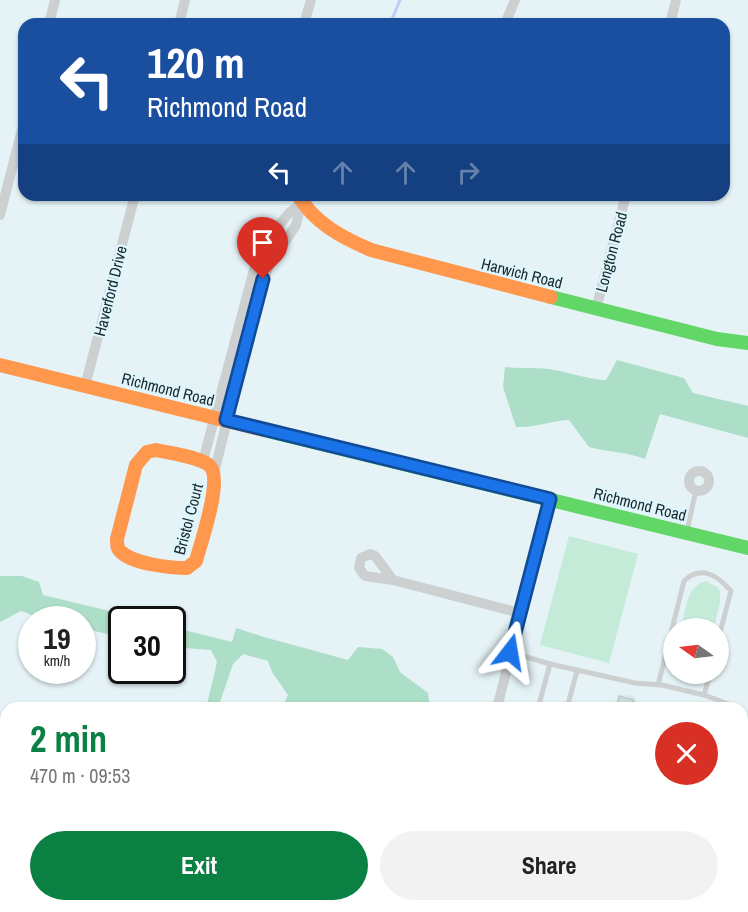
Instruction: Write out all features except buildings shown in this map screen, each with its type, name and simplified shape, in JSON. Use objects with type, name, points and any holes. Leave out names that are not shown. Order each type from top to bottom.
[{"type":"street","points":[[50,18],[55,0]]},
{"type":"street","points":[[180,18],[185,0]]},
{"type":"street","points":[[306,18],[310,0]]},
{"type":"street","points":[[508,18],[515,0]]},
{"type":"street","points":[[672,18],[676,0]]},
{"type":"street","points":[[0,215],[18,145]]},
{"type":"street","name":"Haverford Drive","points":[[85,386],[133,201]]},
{"type":"street","points":[[214,473],[220,419],[260,289],[274,257],[296,225],[303,201]]},
{"type":"street","name":"Harwich Road","points":[[307,201],[338,235],[382,254],[717,339],[748,342]]},
{"type":"street","name":"Longton Road","points":[[596,309],[624,201]]},
{"type":"street","name":"Richmond Road","points":[[0,365],[748,548]]},
{"type":"street","name":"Bristol Court","points":[[203,461],[220,419]]},
{"type":"street","name":"Bristol Court","points":[[156,450],[203,461],[214,473],[214,489],[196,561],[192,567],[178,568],[134,558],[120,551],[117,547],[117,539],[136,465],[142,455],[156,450]]},
{"type":"street","points":[[498,702],[550,499]]},
{"type":"street","points":[[393,580],[520,614]]},
{"type":"lane","points":[[686,532],[696,490]]},
{"type":"lane","points":[[675,618],[684,581],[689,577],[709,574],[716,576],[731,591],[724,618]]},
{"type":"lane","points":[[510,652],[577,671],[635,683],[658,685],[704,695],[724,702]]},
{"type":"lane","points":[[540,702],[550,664]]},
{"type":"lane","points":[[658,685],[663,665]]},
{"type":"lane","points":[[569,702],[577,671]]},
{"type":"lane","points":[[704,695],[707,684]]},
{"type":"green space","points":[[617,360],[684,378],[693,393],[748,406],[748,438],[660,414],[645,459],[589,447],[569,420],[516,427],[503,387],[505,367],[548,369],[606,380]]},
{"type":"green space","points":[[569,536],[638,554],[609,663],[540,645]]},
{"type":"green space","points":[[0,576],[22,576],[39,582],[43,595],[89,606],[18,606],[18,613],[0,622]]},
{"type":"green space","points":[[706,581],[720,591],[716,618],[683,618],[691,593],[699,584]]},
{"type":"green space","points":[[96,608],[108,611],[108,634],[96,631]]},
{"type":"green space","points":[[236,628],[348,660],[358,647],[382,649],[393,657],[400,672],[428,693],[429,702],[285,702],[288,695],[272,672],[268,661],[243,654],[233,664],[220,702],[207,702],[217,662],[211,650],[186,648],[186,630],[232,642]]},
{"type":"waterway","points":[[392,18],[400,0]]},
{"type":"traffic: fast","points":[[551,297],[717,339],[748,343]]},
{"type":"traffic: fast","points":[[264,430],[748,548]]},
{"type":"traffic: slow","points":[[302,201],[321,222],[340,235],[371,250],[551,297]]},
{"type":"traffic: slow","points":[[0,365],[264,430]]},
{"type":"traffic: slow","points":[[156,450],[200,460],[210,466],[213,473],[213,497],[206,526],[196,561],[187,568],[134,560],[120,551],[118,546],[117,539],[136,465],[147,452],[156,450]]},
{"type":"route","points":[[263,279],[226,420],[550,499],[510,652]]}]
